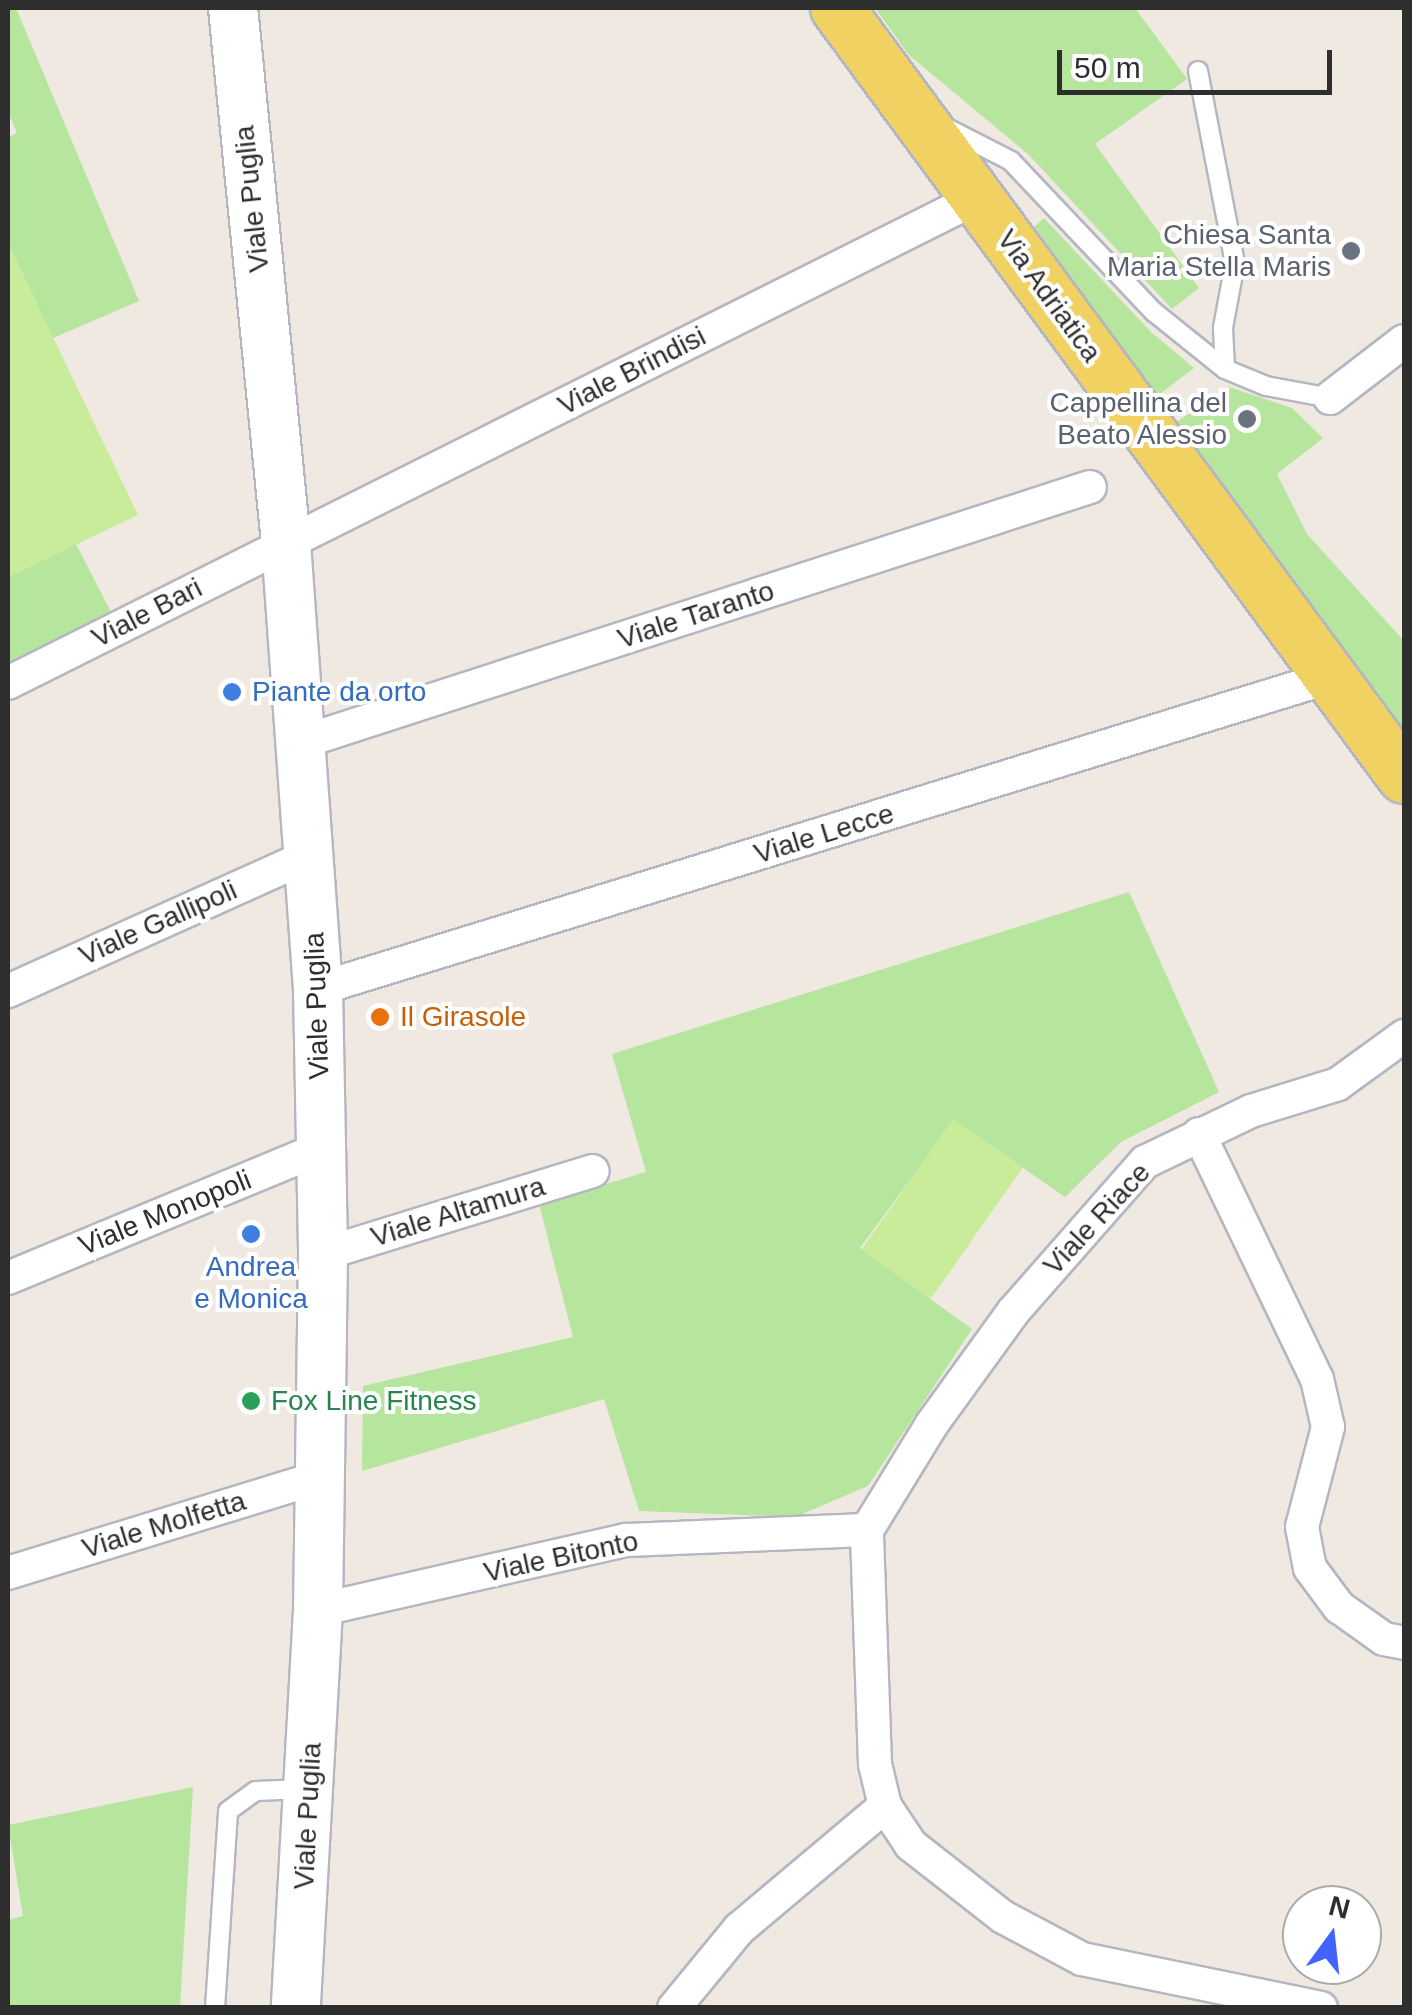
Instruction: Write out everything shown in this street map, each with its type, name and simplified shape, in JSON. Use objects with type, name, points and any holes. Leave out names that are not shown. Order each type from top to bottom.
[{"type":"main road","name":"Viale Puglia","points":[[233,8],[286,543],[318,989],[323,1254],[318,1610],[296,2008]]},
{"type":"main road","name":"Via Adriatica","points":[[837,8],[1404,778]]},
{"type":"street","name":"Viale Brindisi","points":[[286,543],[977,198]]},
{"type":"street","points":[[1330,398],[1404,341]]},
{"type":"street","name":"Viale Taranto","points":[[302,742],[1090,487]]},
{"type":"street","name":"Viale Bari","points":[[8,683],[286,543]]},
{"type":"street","name":"Viale Lecce","points":[[318,989],[1330,676]]},
{"type":"street","name":"Viale Gallipoli","points":[[8,990],[309,856]]},
{"type":"street","name":"Viale Riace","points":[[868,1530],[932,1424],[1098,1209],[1145,1162],[1199,1134],[1338,1084],[1404,1036]]},
{"type":"street","points":[[1199,1134],[1318,1380],[1328,1426],[1302,1528],[1310,1568],[1339,1607],[1384,1638],[1404,1643]]},
{"type":"street","name":"Viale Monopoli","points":[[8,1278],[322,1148]]},
{"type":"street","name":"Viale Altamura","points":[[323,1254],[593,1171]]},
{"type":"street","name":"Viale Molfetta","points":[[8,1573],[320,1477]]},
{"type":"street","points":[[868,1530],[868,1704],[885,1806],[911,1845],[954,1882],[1082,1959],[1321,2008]]},
{"type":"street","name":"Viale Bitonto","points":[[318,1610],[626,1540],[868,1530]]},
{"type":"street","points":[[674,2008],[739,1929],[885,1806]]},
{"type":"lane","points":[[1198,71],[1234,263],[1223,328],[1226,369]]},
{"type":"lane","points":[[912,109],[1011,161],[1154,312],[1226,369],[1266,386],[1330,398]]},
{"type":"lane","points":[[215,2008],[228,1811],[256,1792],[310,1788]]},
{"type":"green space","points":[[8,8],[16,8],[139,301],[53,338],[8,243],[8,137],[17,133],[8,112]]},
{"type":"green space","points":[[875,8],[1135,8],[1187,79],[1095,144],[1199,288],[1172,309],[1029,155],[909,55]]},
{"type":"green space","points":[[1044,218],[1151,332],[1194,368],[1156,397],[1033,228]]},
{"type":"green space","points":[[8,243],[138,515],[8,577]]},
{"type":"green space","points":[[1229,387],[1292,408],[1323,438],[1277,474],[1307,534],[1404,641],[1404,738],[1175,423]]},
{"type":"green space","points":[[76,544],[112,614],[8,665],[8,577]]},
{"type":"green space","points":[[1129,892],[1219,1092],[1121,1142],[1065,1197],[954,1120],[860,1248],[972,1329],[868,1486],[795,1517],[639,1511],[604,1399],[362,1471],[363,1386],[573,1337],[539,1204],[646,1172],[612,1054]]},
{"type":"green space","points":[[953,1119],[1023,1168],[931,1299],[861,1250]]},
{"type":"green space","points":[[193,1787],[180,2007],[8,2007],[8,1920],[23,1916],[8,1825]]},
{"type":"place","name":"Chiesa Santa Maria Stella Maris","points":[[1351,251]]},
{"type":"place","name":"Cappellina del Beato Alessio","points":[[1247,419]]},
{"type":"place","name":"Piante da orto","points":[[232,692]]},
{"type":"place","name":"Il Girasole","points":[[380,1017]]},
{"type":"place","name":"Andrea e Monica","points":[[251,1234]]},
{"type":"place","name":"Fox Line Fitness","points":[[251,1401]]}]
